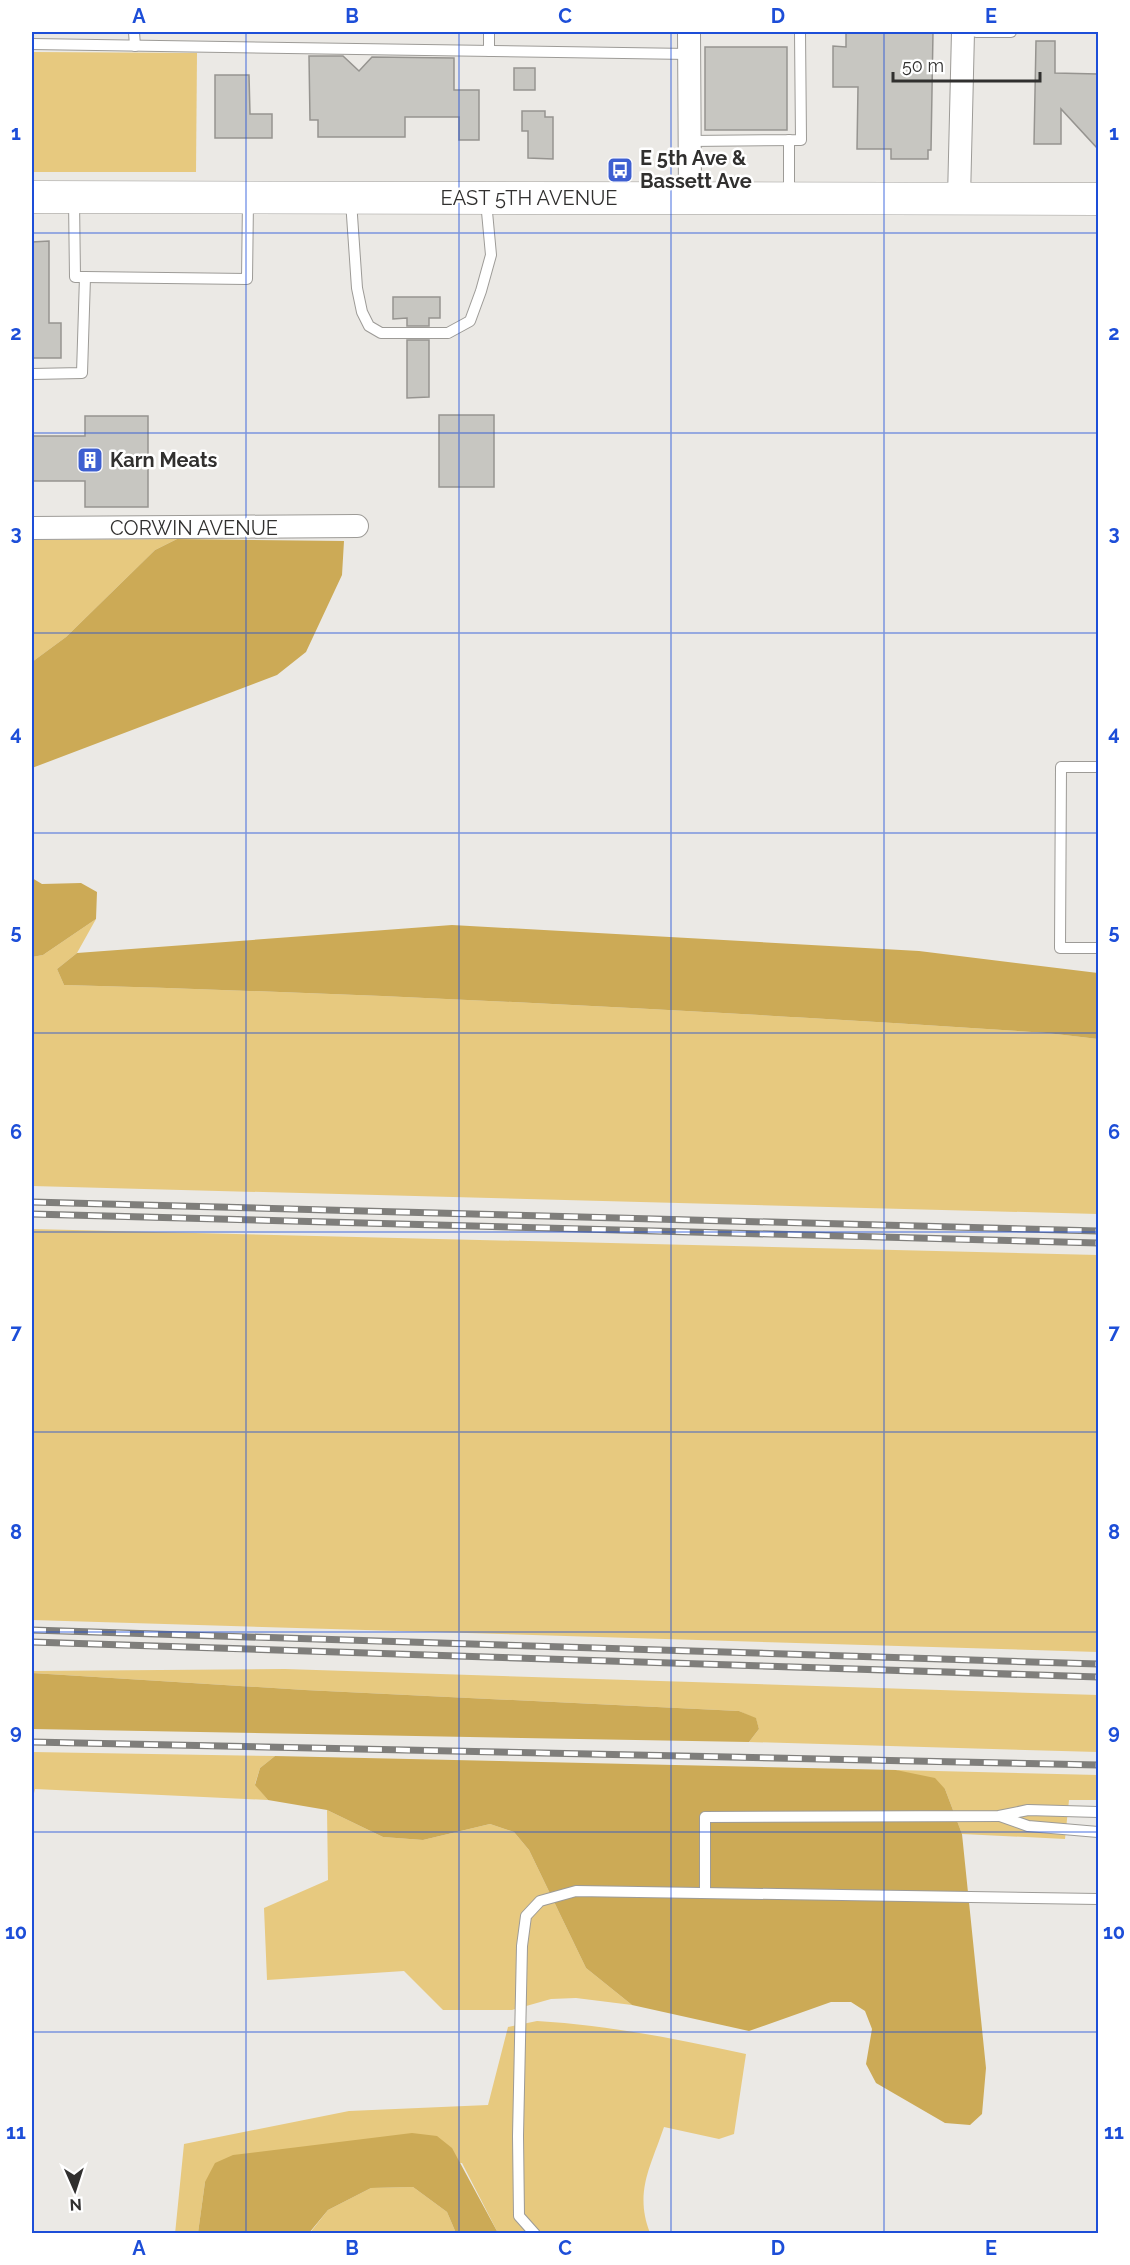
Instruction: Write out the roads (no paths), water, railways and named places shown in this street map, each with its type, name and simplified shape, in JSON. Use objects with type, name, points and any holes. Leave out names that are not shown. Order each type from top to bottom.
[{"type":"main road","name":"EAST 5TH AVENUE","points":[[32,197],[1098,199]]},
{"type":"street","points":[[689,32],[690,199]]},
{"type":"street","points":[[960,198],[963,32]]},
{"type":"street","name":"CORWIN AVENUE","points":[[32,528],[357,526]]},
{"type":"lane","points":[[134,32],[135,46]]},
{"type":"lane","points":[[489,32],[489,51]]},
{"type":"lane","points":[[690,141],[801,140],[800,32]]},
{"type":"lane","points":[[976,32],[1011,32]]},
{"type":"lane","points":[[32,44],[689,54]]},
{"type":"lane","points":[[789,140],[789,199]]},
{"type":"lane","points":[[74,198],[75,277],[247,279],[248,198]]},
{"type":"lane","points":[[350,198],[357,288],[362,312],[369,326],[381,333],[448,333],[470,321],[491,255],[486,198]]},
{"type":"lane","points":[[32,374],[82,374],[85,277]]},
{"type":"lane","points":[[1098,767],[1061,767],[1060,948],[1098,948]]},
{"type":"lane","points":[[705,1893],[705,1817],[999,1816],[1028,1810],[1098,1812]]},
{"type":"lane","points":[[999,1816],[1028,1826],[1098,1832]]},
{"type":"lane","points":[[535,2234],[519,2216],[518,2136],[522,1946],[526,1916],[540,1901],[576,1891],[1098,1899]]},
{"type":"railway","points":[[32,1202],[1098,1231]]},
{"type":"railway","points":[[32,1214],[1098,1243]]},
{"type":"railway","points":[[32,1630],[1098,1664]]},
{"type":"railway","points":[[32,1642],[1098,1677]]},
{"type":"railway","points":[[32,1742],[1098,1765]]},
{"type":"place","name":"E 5th Ave & Bassett Ave","points":[[620,170]]},
{"type":"place","name":"Karn Meats","points":[[90,460]]}]
